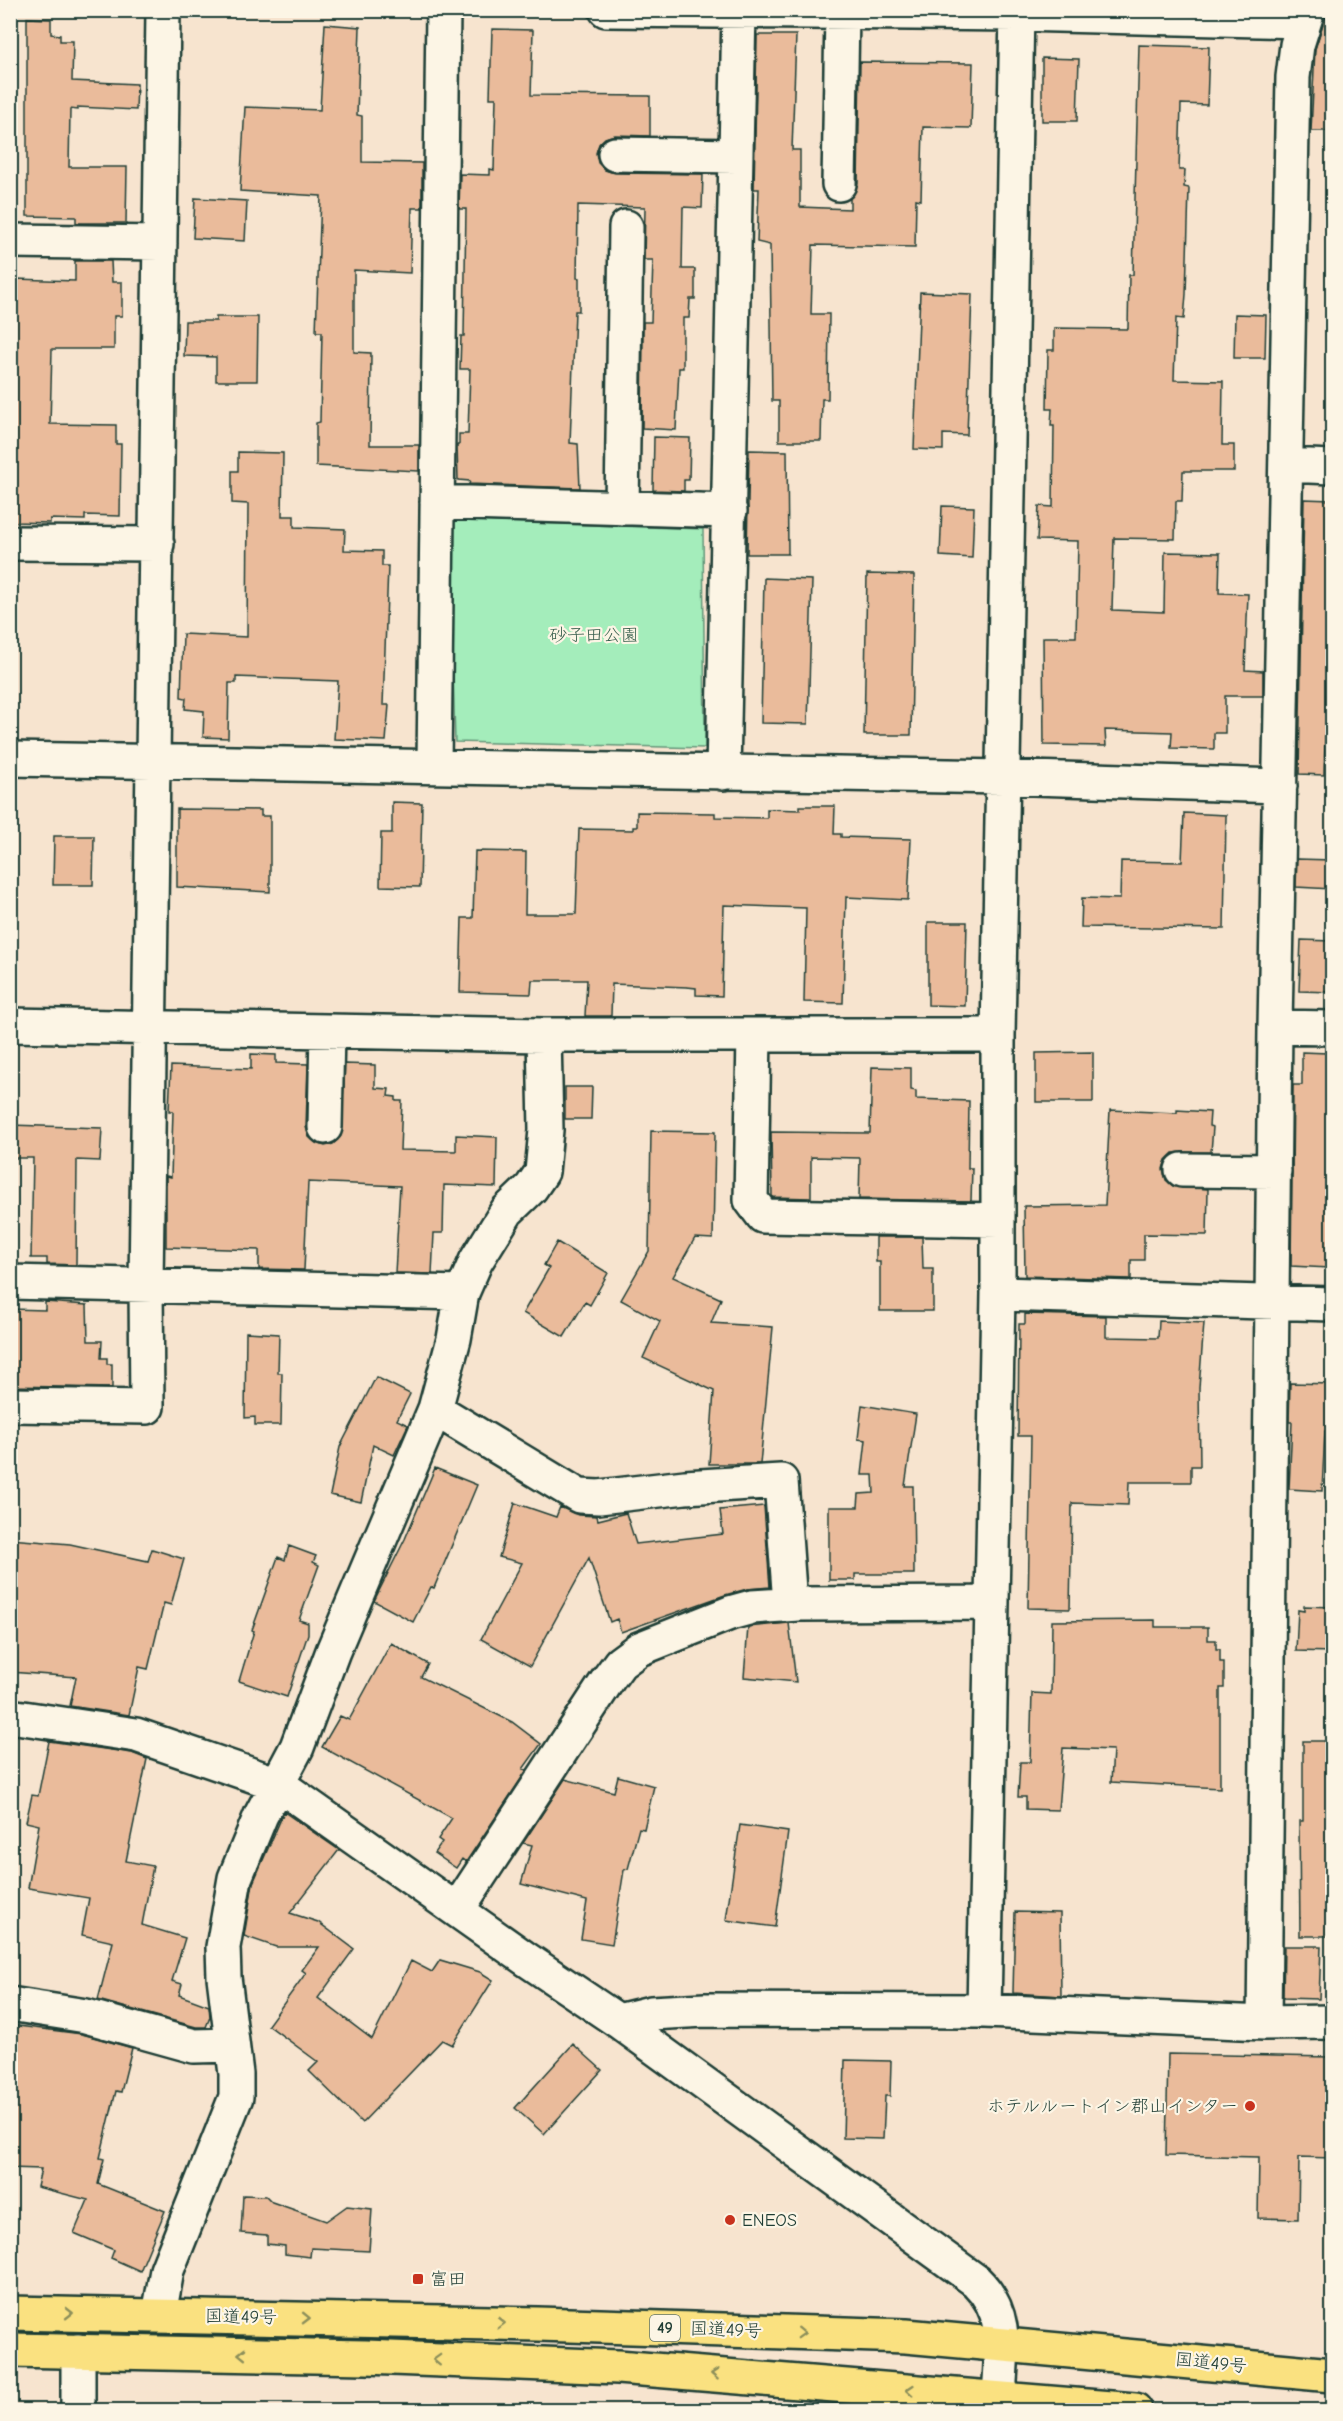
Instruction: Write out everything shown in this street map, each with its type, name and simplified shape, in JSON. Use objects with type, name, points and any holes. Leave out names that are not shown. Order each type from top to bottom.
[{"type":"highway","name":"国道49号","points":[[10,2313],[159,2314],[894,2336],[1151,2357],[1325,2375]]},
{"type":"highway","name":"国道49号","points":[[10,2350],[366,2357],[618,2367],[1135,2410]]},
{"type":"street","points":[[10,1405],[147,1407],[146,1284],[155,761],[163,10]]},
{"type":"street","points":[[434,765],[443,10]]},
{"type":"street","points":[[606,10],[1305,16],[1293,77],[1275,1027],[1264,2023]]},
{"type":"street","points":[[723,773],[730,511],[738,11]]},
{"type":"street","points":[[984,2011],[998,1294],[998,1035],[1017,12]]},
{"type":"street","points":[[839,184],[842,13]]},
{"type":"street","points":[[615,154],[736,156]]},
{"type":"street","points":[[622,508],[626,227]]},
{"type":"street","points":[[10,241],[160,243]]},
{"type":"street","points":[[1287,465],[1332,467]]},
{"type":"street","points":[[437,502],[730,511]]},
{"type":"street","points":[[10,543],[157,544]]},
{"type":"street","points":[[10,759],[1003,777],[1280,786]]},
{"type":"street","points":[[10,1024],[544,1035],[998,1035]]},
{"type":"street","points":[[1275,1027],[1332,1028]]},
{"type":"street","points":[[325,1127],[327,1031]]},
{"type":"street","points":[[159,2314],[167,2270],[236,2097],[236,2074],[223,1947],[235,1878],[297,1747],[333,1651],[435,1409],[454,1339],[462,1293],[476,1261],[507,1211],[531,1188],[542,1172],[546,1130],[544,1035]]},
{"type":"street","points":[[754,1035],[751,1200],[764,1216],[998,1220]]},
{"type":"street","points":[[1182,1170],[1274,1171]]},
{"type":"street","points":[[10,1282],[462,1293]]},
{"type":"street","points":[[998,1294],[1332,1304]]},
{"type":"street","points":[[435,1409],[579,1496],[599,1497],[685,1487],[781,1481],[790,1604]]},
{"type":"street","points":[[457,1910],[620,1663],[639,1649],[730,1613],[771,1604],[992,1603]]},
{"type":"street","points":[[10,1716],[136,1735],[278,1784],[618,2021],[976,2281],[992,2299],[995,2307],[1002,2345],[999,2397]]},
{"type":"street","points":[[10,2004],[86,2016],[194,2046],[232,2045]]},
{"type":"street","points":[[618,2021],[651,2013],[705,2010],[984,2011],[1264,2023],[1332,2022]]},
{"type":"street","points":[[78,2351],[78,2410]]},
{"type":"green space","name":"砂子田公園","points":[[449,520],[703,529],[705,748],[455,742]]},
{"type":"building","points":[[27,18],[51,19],[51,34],[60,35],[60,41],[73,41],[72,81],[137,84],[136,110],[78,107],[78,110],[70,109],[69,167],[127,167],[126,223],[76,223],[76,217],[27,216]]},
{"type":"building","points":[[1325,18],[1332,19],[1332,131],[1311,131],[1315,49]]},
{"type":"building","points":[[325,24],[360,27],[357,115],[362,116],[362,162],[422,163],[422,208],[412,208],[410,273],[354,270],[354,352],[371,353],[370,445],[419,445],[419,471],[316,466],[316,423],[320,422],[322,332],[316,332],[321,196],[240,191],[245,107],[320,110]]},
{"type":"building","points":[[492,29],[533,30],[531,95],[650,96],[650,136],[615,135],[605,138],[599,144],[596,153],[598,163],[605,170],[615,173],[703,174],[702,208],[683,207],[682,269],[695,269],[695,299],[690,299],[689,318],[683,318],[683,368],[679,368],[676,430],[642,428],[643,322],[651,322],[653,260],[644,260],[645,207],[578,205],[579,311],[575,311],[570,443],[578,444],[580,488],[469,484],[470,481],[458,480],[459,434],[468,434],[470,369],[460,369],[461,336],[464,336],[466,209],[459,209],[460,174],[490,175],[490,169],[494,170],[496,98],[490,98]]},
{"type":"building","points":[[757,35],[796,35],[792,150],[800,150],[800,207],[850,209],[850,198],[858,184],[860,62],[973,63],[971,128],[923,127],[921,200],[916,199],[915,247],[813,245],[811,314],[829,314],[828,399],[822,399],[821,441],[779,441],[779,401],[772,401],[770,245],[757,242],[759,189],[754,189]]},
{"type":"building","points":[[1139,45],[1209,47],[1207,105],[1181,104],[1179,170],[1185,170],[1184,187],[1189,188],[1186,294],[1184,319],[1176,318],[1174,380],[1223,381],[1222,445],[1234,445],[1234,471],[1183,471],[1182,501],[1176,501],[1175,539],[1114,538],[1112,610],[1164,612],[1165,552],[1220,553],[1219,593],[1248,594],[1245,670],[1263,671],[1263,696],[1225,696],[1225,733],[1214,733],[1214,749],[1171,748],[1172,732],[1105,730],[1106,746],[1044,745],[1043,637],[1076,637],[1078,541],[1037,540],[1039,506],[1053,507],[1054,426],[1051,426],[1052,409],[1047,409],[1048,350],[1054,350],[1054,328],[1128,329],[1129,275],[1133,275]]},
{"type":"building","points":[[1042,58],[1079,59],[1077,121],[1042,121]]},
{"type":"building","points":[[195,198],[247,201],[245,241],[193,238]]},
{"type":"building","points":[[75,261],[111,261],[112,282],[122,282],[122,316],[114,316],[114,349],[52,349],[50,424],[116,425],[116,444],[121,444],[120,516],[85,515],[85,520],[50,519],[50,523],[14,522],[15,468],[12,467],[16,279],[75,281]]},
{"type":"building","points":[[920,292],[972,294],[967,435],[943,434],[943,450],[914,449]]},
{"type":"building","points":[[1235,314],[1266,315],[1265,358],[1234,358]]},
{"type":"building","points":[[216,317],[258,317],[257,381],[216,381],[216,357],[184,356],[185,321],[216,321]]},
{"type":"building","points":[[654,437],[690,438],[689,480],[684,480],[684,491],[653,490]]},
{"type":"building","points":[[749,450],[787,451],[788,554],[747,554]]},
{"type":"building","points":[[238,452],[283,453],[282,516],[294,516],[294,527],[345,529],[344,550],[382,551],[382,566],[388,566],[383,705],[389,705],[386,741],[334,739],[338,681],[236,677],[236,683],[229,683],[228,738],[203,737],[204,711],[185,709],[186,698],[181,697],[183,634],[247,637],[248,504],[232,503],[232,471],[238,471]]},
{"type":"building","points":[[1304,499],[1331,500],[1332,507],[1332,679],[1327,679],[1324,775],[1299,774]]},
{"type":"building","points":[[942,506],[974,507],[972,558],[940,556]]},
{"type":"building","points":[[867,574],[914,575],[911,735],[864,735]]},
{"type":"building","points":[[764,578],[812,580],[808,724],[761,723]]},
{"type":"building","points":[[392,802],[422,803],[420,887],[380,886],[381,833],[392,833]]},
{"type":"building","points":[[800,806],[835,806],[834,834],[841,834],[841,837],[911,839],[908,900],[846,897],[843,1003],[804,1002],[806,908],[724,905],[722,996],[696,995],[696,988],[687,987],[612,984],[611,1016],[585,1016],[587,980],[532,980],[531,994],[460,992],[462,918],[473,918],[475,851],[526,852],[525,914],[576,914],[579,829],[633,830],[633,827],[637,827],[637,812],[715,813],[715,817],[767,818],[767,809],[800,810]]},
{"type":"building","points":[[177,809],[261,810],[261,816],[270,816],[270,892],[177,887]]},
{"type":"building","points":[[1184,813],[1226,815],[1224,929],[1081,927],[1082,898],[1120,899],[1121,861],[1182,862]]},
{"type":"building","points":[[54,836],[94,836],[93,885],[53,885]]},
{"type":"building","points":[[1297,859],[1332,860],[1332,889],[1296,887]]},
{"type":"building","points":[[928,922],[967,922],[965,1006],[928,1005]]},
{"type":"building","points":[[1301,940],[1332,941],[1332,992],[1299,991]]},
{"type":"building","points":[[1093,1052],[1093,1102],[1036,1102],[1036,1053]]},
{"type":"building","points":[[1302,1052],[1327,1053],[1327,1086],[1332,1086],[1332,1196],[1329,1268],[1291,1266],[1293,1085],[1302,1085]]},
{"type":"building","points":[[251,1054],[276,1055],[276,1063],[308,1064],[306,1127],[309,1137],[316,1143],[325,1146],[333,1144],[341,1136],[345,1064],[375,1065],[375,1088],[389,1089],[388,1096],[396,1097],[396,1101],[402,1101],[400,1150],[456,1151],[456,1135],[497,1137],[496,1187],[444,1185],[443,1233],[434,1233],[432,1274],[395,1273],[400,1186],[308,1182],[304,1270],[259,1269],[259,1250],[166,1247],[166,1176],[171,1177],[173,1111],[169,1111],[171,1066],[251,1069]]},
{"type":"building","points":[[872,1067],[911,1068],[911,1090],[916,1091],[916,1099],[969,1101],[968,1168],[972,1168],[971,1201],[859,1199],[860,1158],[811,1157],[811,1198],[772,1197],[771,1132],[870,1133]]},
{"type":"building","points":[[565,1087],[592,1087],[591,1119],[565,1119]]},
{"type":"building","points":[[1110,1110],[1210,1112],[1209,1126],[1213,1127],[1211,1152],[1173,1153],[1166,1160],[1163,1169],[1166,1180],[1173,1186],[1208,1189],[1207,1235],[1144,1234],[1144,1260],[1131,1260],[1131,1279],[1025,1276],[1024,1206],[1105,1205]]},
{"type":"building","points":[[10,1125],[102,1128],[100,1161],[77,1160],[76,1265],[47,1264],[47,1258],[31,1258],[33,1158],[10,1158]]},
{"type":"building","points":[[651,1131],[715,1132],[713,1239],[695,1238],[673,1277],[721,1299],[711,1323],[773,1327],[760,1464],[709,1464],[714,1391],[643,1358],[660,1321],[621,1300],[649,1251]]},
{"type":"building","points":[[876,1237],[922,1237],[923,1269],[933,1269],[933,1311],[880,1311],[880,1262],[876,1262]]},
{"type":"building","points":[[557,1242],[608,1273],[590,1305],[585,1302],[564,1337],[523,1313],[549,1268],[544,1265]]},
{"type":"building","points":[[45,1302],[87,1305],[88,1341],[102,1341],[101,1358],[107,1358],[107,1364],[112,1364],[112,1388],[10,1386],[10,1309],[45,1310]]},
{"type":"building","points":[[1025,1314],[1106,1316],[1106,1337],[1158,1338],[1159,1321],[1204,1323],[1199,1388],[1200,1466],[1191,1466],[1191,1482],[1129,1482],[1128,1505],[1072,1503],[1070,1609],[1028,1608],[1031,1436],[1018,1436],[1019,1324],[1025,1324]]},
{"type":"building","points":[[246,1332],[279,1334],[278,1373],[282,1373],[281,1425],[255,1425],[255,1417],[245,1418]]},
{"type":"building","points":[[376,1377],[410,1394],[397,1420],[408,1425],[394,1455],[373,1445],[361,1502],[330,1495],[340,1447]]},
{"type":"building","points":[[1290,1383],[1332,1384],[1332,1431],[1325,1431],[1322,1491],[1289,1489],[1292,1422],[1289,1422]]},
{"type":"building","points":[[862,1405],[916,1414],[905,1486],[913,1486],[914,1574],[855,1574],[855,1580],[829,1580],[829,1507],[858,1507],[859,1494],[874,1493],[873,1475],[862,1475],[866,1440],[858,1439]]},
{"type":"building","points":[[435,1468],[477,1485],[434,1588],[431,1587],[413,1622],[374,1601],[405,1539]]},
{"type":"building","points":[[515,1503],[556,1517],[560,1507],[578,1515],[597,1516],[598,1520],[626,1513],[636,1544],[723,1534],[720,1510],[764,1506],[770,1587],[747,1589],[725,1595],[621,1632],[617,1619],[610,1622],[589,1558],[530,1666],[481,1639],[522,1563],[499,1557]]},
{"type":"building","points":[[10,1539],[70,1544],[148,1561],[152,1549],[184,1559],[171,1605],[164,1603],[148,1669],[139,1667],[129,1715],[70,1706],[76,1677],[10,1672]]},
{"type":"building","points":[[289,1546],[316,1556],[313,1562],[319,1565],[299,1620],[308,1623],[308,1634],[287,1697],[239,1681],[254,1631],[252,1630],[278,1557],[285,1560]]},
{"type":"building","points":[[1304,1606],[1332,1607],[1332,1652],[1296,1651],[1298,1610],[1304,1611]]},
{"type":"building","points":[[1155,1620],[1155,1627],[1208,1627],[1208,1640],[1216,1640],[1216,1649],[1220,1649],[1220,1662],[1224,1662],[1224,1688],[1220,1688],[1220,1788],[1111,1782],[1113,1750],[1063,1748],[1058,1810],[1026,1809],[1026,1797],[1018,1797],[1020,1762],[1030,1762],[1032,1693],[1051,1694],[1052,1621]]},
{"type":"building","points":[[789,1623],[796,1682],[744,1677],[748,1627]]},
{"type":"building","points":[[391,1643],[428,1664],[421,1677],[512,1722],[541,1744],[523,1769],[527,1770],[466,1862],[462,1859],[456,1868],[434,1853],[442,1842],[438,1839],[452,1818],[322,1747],[340,1716],[349,1720]]},
{"type":"building","points":[[49,1741],[132,1753],[147,1759],[126,1861],[153,1866],[142,1925],[185,1938],[172,1981],[182,1984],[179,1995],[209,2006],[210,2017],[206,2027],[196,2027],[98,2000],[113,1942],[82,1935],[89,1898],[28,1888],[39,1825],[26,1822],[32,1795],[38,1796]]},
{"type":"building","points":[[1303,1741],[1332,1741],[1332,1936],[1300,1936],[1299,1821],[1303,1821]]},
{"type":"building","points":[[618,1776],[654,1786],[644,1829],[639,1828],[628,1869],[624,1870],[612,1944],[581,1939],[587,1901],[521,1884],[532,1845],[523,1843],[565,1779],[614,1792]]},
{"type":"building","points":[[284,1812],[339,1850],[290,1913],[318,1922],[354,1949],[318,1998],[372,2039],[411,1961],[432,1972],[440,1960],[480,1972],[493,1980],[452,2045],[442,2040],[362,2123],[309,2071],[318,2062],[268,2025],[306,1973],[302,1970],[319,1947],[276,1947],[244,1936],[253,1883]]},
{"type":"building","points":[[740,1825],[788,1832],[775,1927],[726,1920]]},
{"type":"building","points":[[1015,1912],[1060,1913],[1061,1996],[1013,1993]]},
{"type":"building","points":[[1284,1946],[1321,1946],[1319,1999],[1283,1998]]},
{"type":"building","points":[[10,2025],[82,2034],[132,2048],[121,2092],[116,2091],[100,2158],[104,2159],[98,2184],[165,2211],[140,2271],[111,2258],[114,2250],[74,2233],[88,2200],[37,2187],[41,2169],[10,2168]]},
{"type":"building","points":[[573,2044],[602,2070],[544,2134],[515,2108]]},
{"type":"building","name":"ホテルルートイン郡山インター","points":[[1168,2054],[1332,2057],[1332,2158],[1299,2157],[1298,2219],[1258,2218],[1259,2157],[1166,2155]]},
{"type":"building","points":[[845,2060],[891,2061],[890,2096],[885,2096],[883,2139],[843,2138]]},
{"type":"building","points":[[243,2195],[266,2196],[272,2202],[326,2221],[347,2206],[372,2209],[369,2251],[311,2248],[310,2257],[285,2254],[285,2246],[267,2244],[267,2235],[241,2233]]},
{"type":"place","name":"ホテルルートイン郡山インター","points":[[1250,2106]]},
{"type":"place","name":"ENEOS","points":[[730,2220]]},
{"type":"place","name":"富田","points":[[418,2279]]}]
